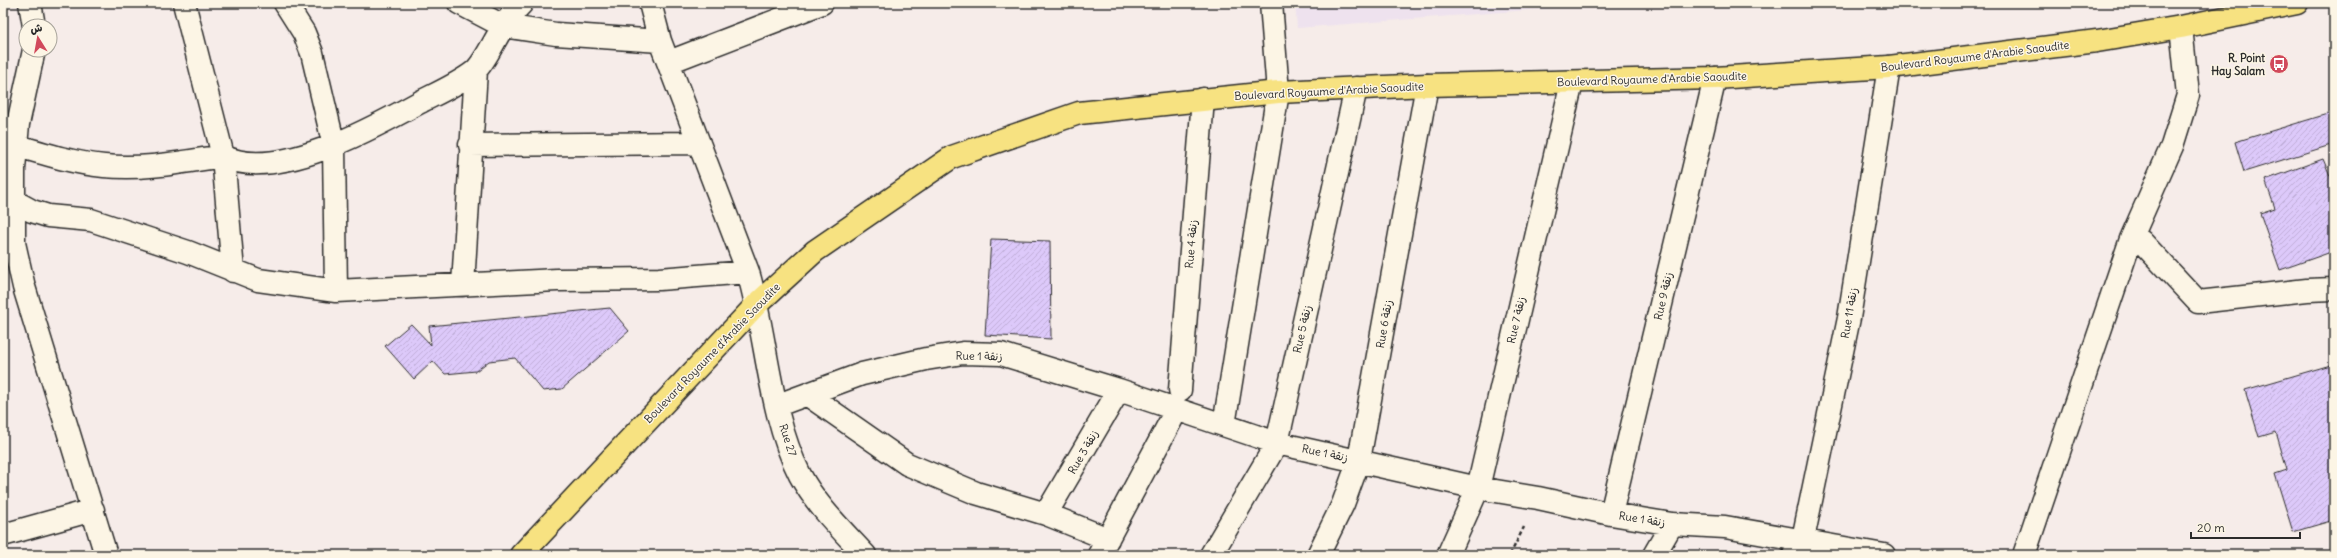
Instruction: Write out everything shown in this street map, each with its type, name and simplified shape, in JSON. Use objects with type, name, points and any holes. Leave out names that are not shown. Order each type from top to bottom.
[{"type":"main road","name":"Boulevard Royaume d'Arabie Saoudite","points":[[521,555],[757,304],[815,251],[952,157],[1079,113],[1278,92],[1428,85],[1716,78],[1890,67],[2097,41],[2181,27],[2297,3]]},
{"type":"street","points":[[30,3],[33,18]]},
{"type":"street","points":[[184,3],[223,156],[233,271]]},
{"type":"street","points":[[285,3],[304,33],[312,53],[334,146],[336,291]]},
{"type":"street","points":[[459,3],[503,26],[556,34],[660,41]]},
{"type":"street","points":[[463,284],[470,145],[476,70],[503,26],[522,3]]},
{"type":"street","name":"Rue 27","points":[[650,3],[660,41],[748,272],[757,304],[787,443],[800,475],[824,510],[865,555]]},
{"type":"street","points":[[668,62],[822,3]]},
{"type":"street","points":[[1224,425],[1278,92],[1271,3]]},
{"type":"street","points":[[2024,555],[2131,239],[2172,146],[2188,95],[2181,27]]},
{"type":"street","points":[[32,58],[15,145],[9,197],[14,243],[24,286],[106,555]]},
{"type":"street","name":"Rue 11 زنقة","points":[[1799,547],[1849,318],[1890,67]]},
{"type":"street","points":[[15,145],[64,160],[105,166],[161,165],[223,156],[240,162],[262,162],[288,159],[334,146],[381,124],[476,70]]},
{"type":"street","name":"Rue 9 زنقة","points":[[1611,514],[1716,78]]},
{"type":"street","name":"Rue 7 زنقة","points":[[1448,555],[1478,488],[1572,82]]},
{"type":"street","name":"Rue 6 زنقة","points":[[1318,555],[1343,504],[1359,460],[1428,85]]},
{"type":"street","name":"Rue 5 زنقة","points":[[1211,555],[1277,443],[1356,88]]},
{"type":"street","name":"Rue 4 زنقة","points":[[1104,547],[1178,399],[1203,99]]},
{"type":"street","points":[[470,145],[699,143]]},
{"type":"street","points":[[9,197],[32,211],[48,216],[91,220],[188,252],[258,280],[336,291],[557,280],[659,279],[748,272]]},
{"type":"street","points":[[2131,239],[2141,240],[2198,302],[2307,290],[2334,289]]},
{"type":"street","name":"Rue 1 زنقة","points":[[778,405],[862,374],[963,353],[1001,354],[1119,390],[1178,399],[1224,425],[1277,443],[1359,460],[1478,488],[1538,498],[1611,514],[1672,524],[1725,527],[1799,547],[1884,555]]},
{"type":"street","name":"Rue 3 زنقة","points":[[1046,514],[1119,390]]},
{"type":"street","points":[[808,395],[907,464],[976,493],[1046,514],[1104,547]]},
{"type":"street","points":[[3,535],[93,510]]},
{"type":"street","points":[[1654,555],[1672,524]]},
{"type":"shaded area","points":[[1295,3],[1551,3],[1552,8],[1297,28]]},
{"type":"building","points":[[2334,112],[2334,144],[2244,172],[2235,142]]},
{"type":"building","points":[[2323,159],[2334,185],[2334,251],[2280,270],[2260,213],[2275,208],[2265,180]]},
{"type":"building","points":[[991,239],[1050,241],[1051,339],[985,335]]},
{"type":"building","points":[[610,308],[629,331],[562,389],[543,391],[515,358],[489,361],[476,371],[445,374],[433,361],[414,379],[385,346],[411,324],[431,345],[429,326]]},
{"type":"building","points":[[2334,364],[2334,520],[2293,532],[2275,474],[2287,470],[2276,432],[2259,437],[2245,390]]},
{"type":"place","name":"R. Point Hay Salam","points":[[2279,64]]}]
